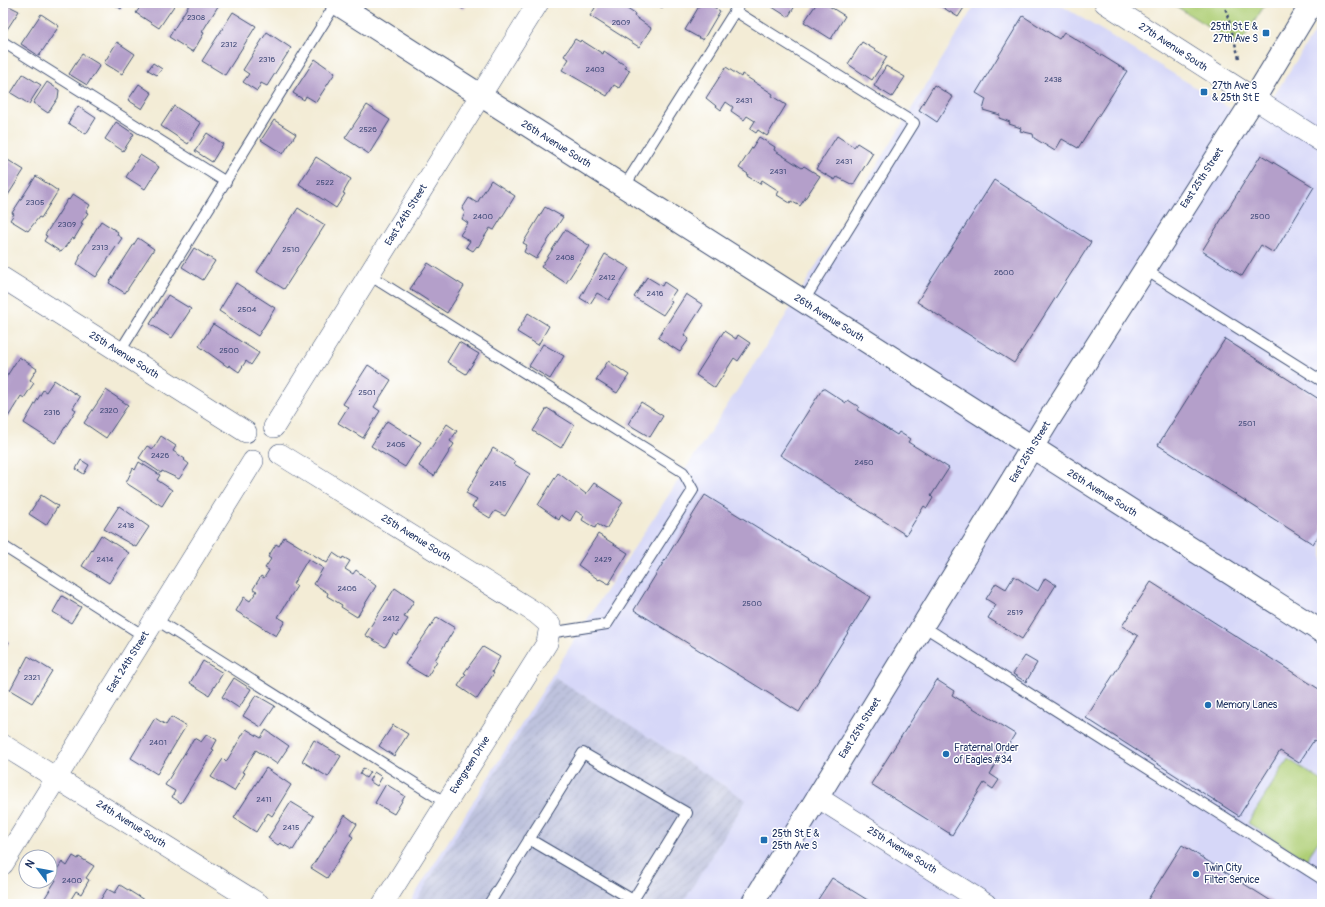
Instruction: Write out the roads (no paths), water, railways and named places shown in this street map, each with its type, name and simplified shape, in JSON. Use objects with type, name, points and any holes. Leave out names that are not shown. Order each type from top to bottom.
[{"type":"street","name":"26th Avenue South","points":[[336,3],[1322,632]]},
{"type":"street","name":"East 24th Street","points":[[274,427],[538,3]]},
{"type":"street","name":"27th Avenue South","points":[[1104,3],[1322,142]]},
{"type":"street","name":"East 25th Street","points":[[752,904],[1144,269],[1254,98],[1312,3]]},
{"type":"street","name":"25th Avenue South","points":[[3,278],[119,353],[246,432]]},
{"type":"street","points":[[262,423],[274,427],[282,436],[283,442],[280,454],[271,462],[259,463],[253,461],[244,451],[244,438],[246,432],[256,424],[262,423]]},
{"type":"street","name":"25th Avenue South","points":[[280,454],[536,613],[549,629]]},
{"type":"street","name":"East 24th Street","points":[[3,864],[253,461]]},
{"type":"street","name":"Evergreen Drive","points":[[383,904],[547,644],[549,629]]},
{"type":"street","name":"24th Avenue South","points":[[3,745],[259,904]]},
{"type":"street","name":"25th Avenue South","points":[[818,797],[986,904]]},
{"type":"lane","points":[[119,353],[336,3]]},
{"type":"lane","points":[[624,187],[738,7],[914,123],[803,302]]},
{"type":"lane","points":[[3,42],[226,182]]},
{"type":"lane","points":[[1144,269],[1322,381]]},
{"type":"lane","points":[[369,275],[683,472],[693,490],[607,624],[549,629]]},
{"type":"lane","points":[[3,546],[144,636]]},
{"type":"lane","points":[[155,619],[446,802]]},
{"type":"lane","points":[[923,626],[1322,879]]},
{"type":"lane","points":[[489,904],[529,839],[584,753],[687,814],[633,900],[529,839]]},
{"type":"place","name":"25th St E & 27th Ave S","points":[[1266,33]]},
{"type":"place","name":"27th Ave S & 25th St E","points":[[1204,92]]},
{"type":"place","name":"Memory Lanes","points":[[1208,705]]},
{"type":"place","name":"Fraternal Order of Eagles #34","points":[[946,754]]},
{"type":"place","name":"25th St E & 25th Ave S","points":[[764,840]]},
{"type":"place","name":"Twin City Filter Service","points":[[1196,874]]}]
